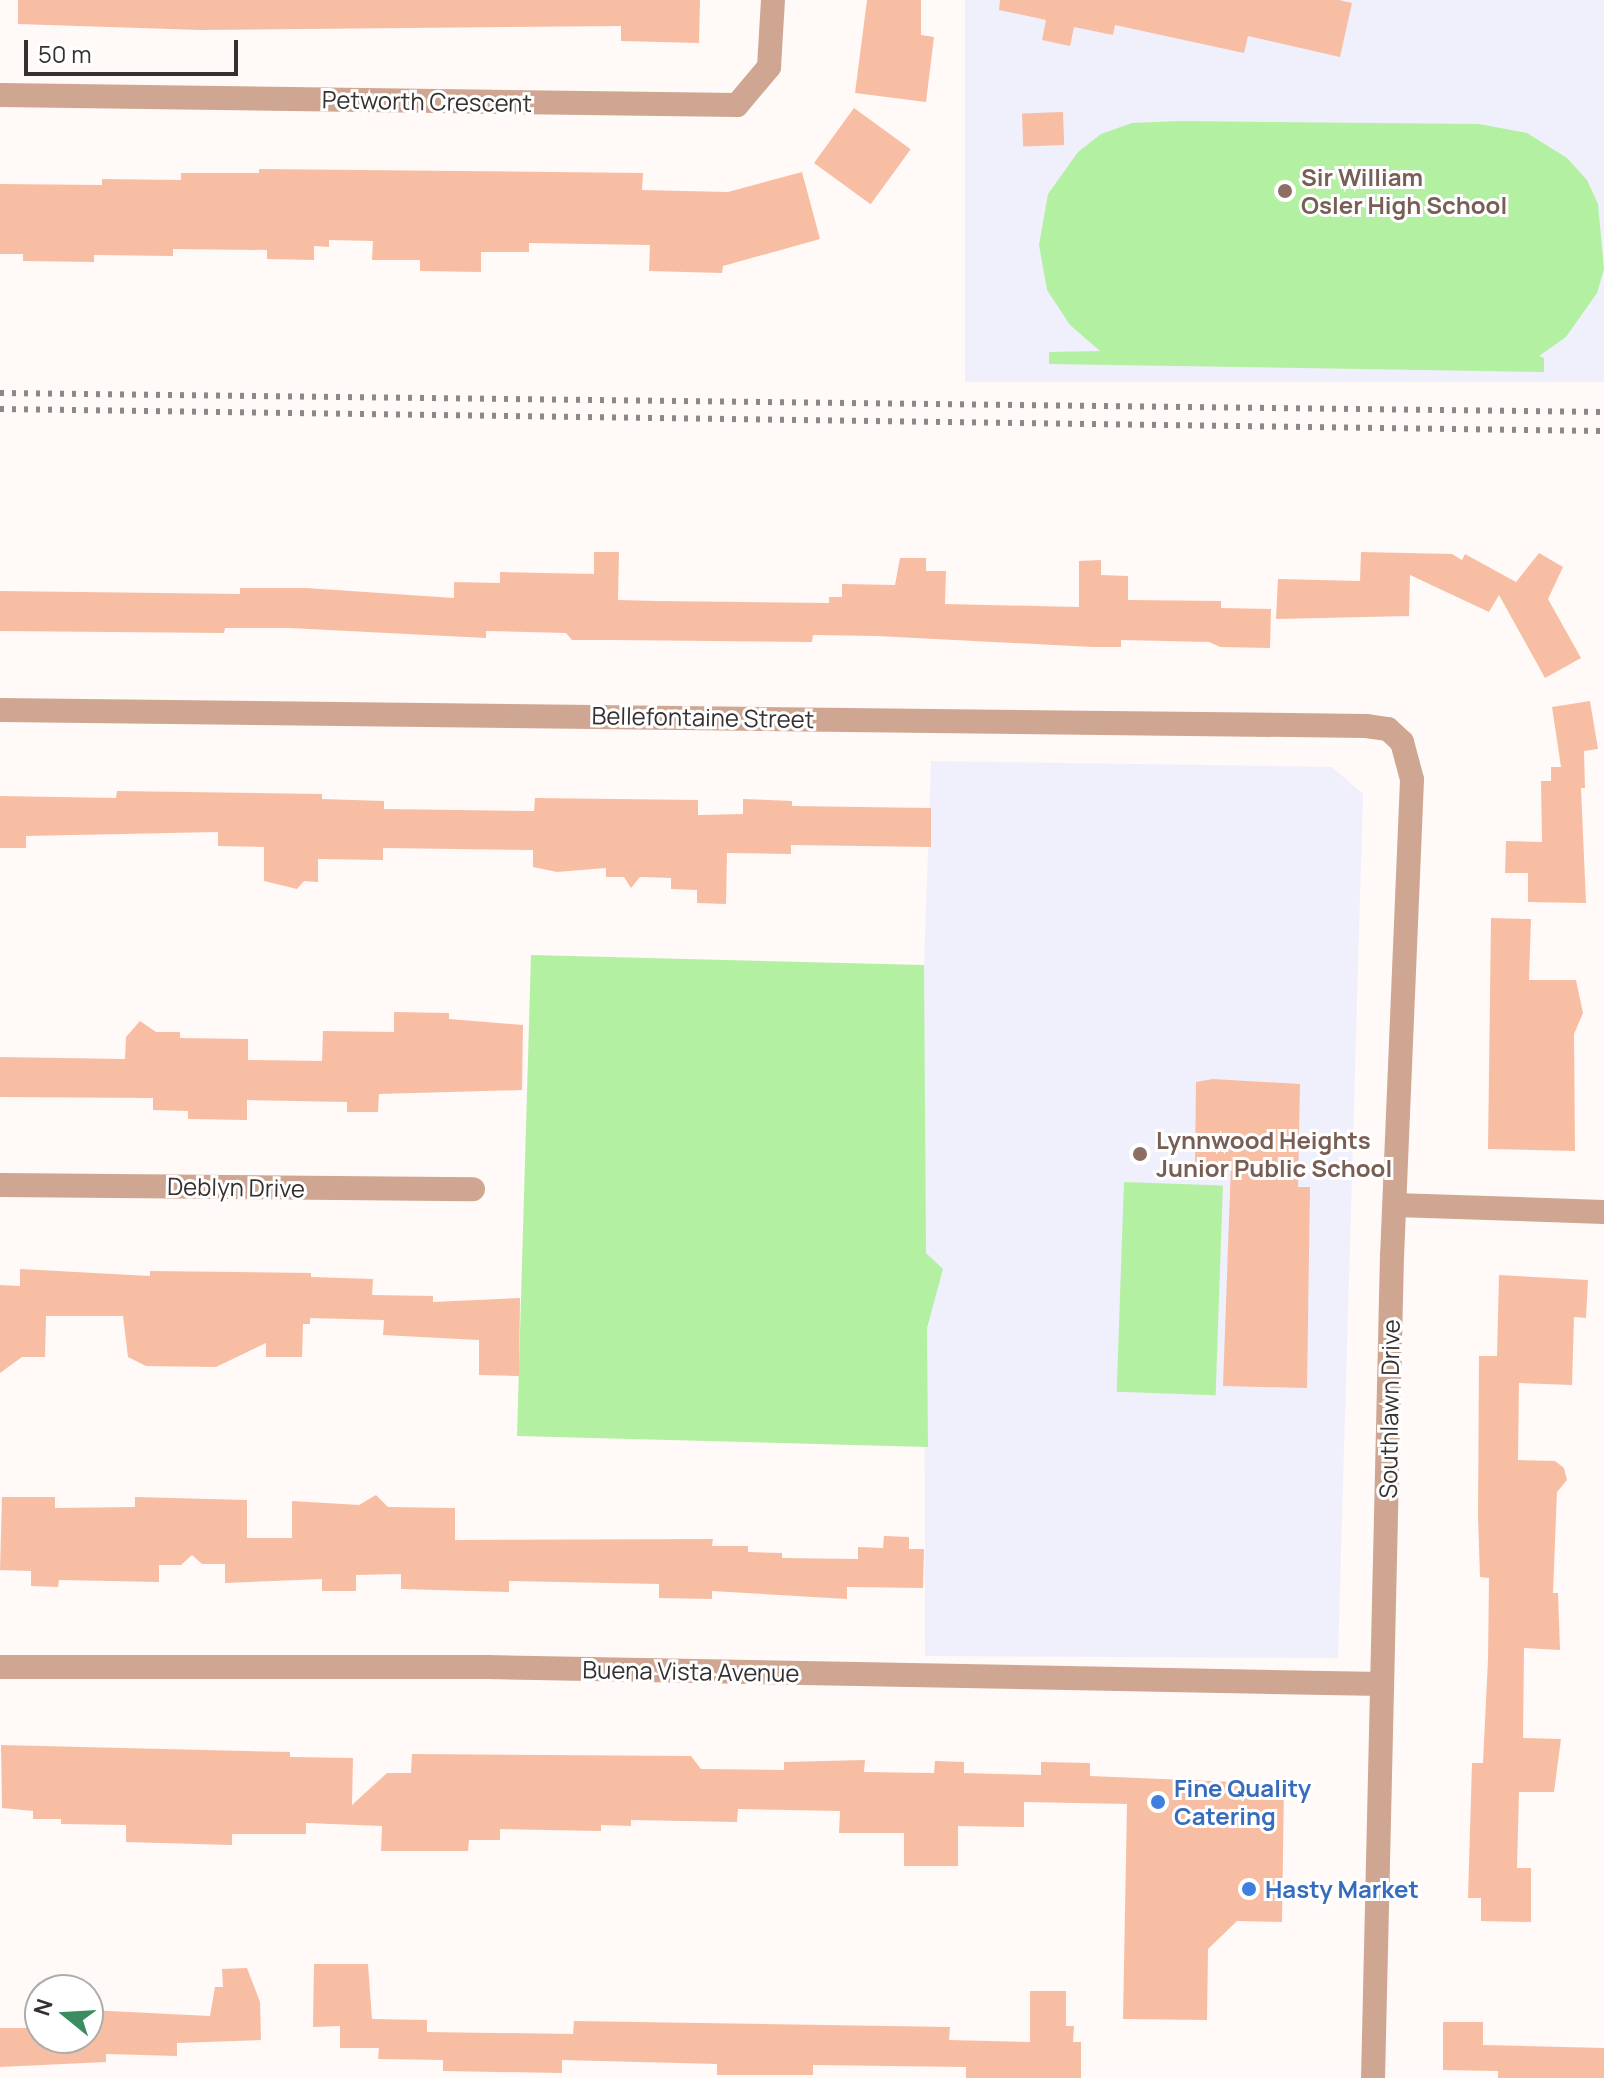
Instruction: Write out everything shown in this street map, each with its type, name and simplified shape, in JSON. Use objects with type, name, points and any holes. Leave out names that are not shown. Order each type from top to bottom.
[{"type":"street","name":"Petworth Crescent","points":[[0,95],[737,105],[769,67],[773,0]]},
{"type":"street","name":"Bellefontaine Street","points":[[0,710],[1366,726],[1388,729],[1402,742]]},
{"type":"street","name":"Southlawn Drive","points":[[1373,2078],[1395,1205],[1412,780],[1402,742]]},
{"type":"street","name":"Deblyn Drive","points":[[0,1185],[473,1189]]},
{"type":"street","points":[[1395,1205],[1604,1212]]},
{"type":"street","name":"Buena Vista Avenue","points":[[0,1667],[472,1667],[1382,1684]]},
{"type":"shaded area","name":"Sir William Osler High School","points":[[965,0],[1604,0],[1604,382],[965,382]]},
{"type":"shaded area","name":"Lynnwood Heights Junior Public School","points":[[931,761],[1332,767],[1363,794],[1338,1658],[925,1656],[924,966]]},
{"type":"green space","points":[[1132,123],[1479,124],[1527,133],[1567,158],[1587,180],[1598,204],[1604,269],[1597,293],[1566,337],[1539,356],[1544,358],[1544,372],[1049,364],[1049,352],[1100,351],[1070,325],[1047,290],[1039,245],[1048,194],[1078,152],[1101,134]]},
{"type":"green space","points":[[531,955],[924,965],[926,1253],[943,1269],[927,1328],[928,1447],[517,1436]]},
{"type":"green space","points":[[1124,1182],[1223,1185],[1216,1395],[1117,1392]]},
{"type":"building","points":[[18,0],[700,0],[699,43],[621,41],[621,26],[199,30],[18,24]]},
{"type":"building","points":[[867,0],[921,0],[921,35],[934,37],[926,102],[855,93]]},
{"type":"building","points":[[1000,0],[1339,0],[1352,3],[1340,57],[1248,36],[1244,53],[1115,25],[1113,35],[1074,27],[1070,46],[1042,40],[1046,20],[999,10]]},
{"type":"building","points":[[854,108],[911,149],[871,204],[814,163]]},
{"type":"building","points":[[1063,112],[1064,145],[1023,146],[1022,113]]},
{"type":"building","points":[[259,169],[643,173],[642,190],[728,192],[802,172],[820,239],[723,266],[722,273],[649,271],[650,245],[529,243],[529,252],[481,252],[481,272],[420,271],[420,260],[372,260],[373,241],[329,240],[329,247],[314,246],[314,260],[267,259],[267,250],[173,249],[173,256],[94,255],[94,262],[23,261],[23,254],[0,254],[0,184],[102,185],[102,179],[181,180],[181,173],[259,173]]},
{"type":"building","points":[[594,552],[619,552],[618,600],[656,601],[829,603],[829,597],[842,597],[842,584],[895,585],[900,558],[926,558],[926,571],[946,571],[945,604],[1079,607],[1079,561],[1101,560],[1101,575],[1128,576],[1128,600],[1221,601],[1221,608],[1271,609],[1270,648],[1220,647],[1209,642],[1121,640],[1121,647],[1092,647],[813,635],[812,642],[572,640],[566,633],[486,631],[486,638],[289,628],[225,628],[224,633],[0,631],[0,591],[240,594],[240,588],[306,588],[454,598],[454,582],[500,583],[500,572],[594,574]]},
{"type":"building","points":[[1361,552],[1452,554],[1462,560],[1465,554],[1516,582],[1539,553],[1563,567],[1548,599],[1581,658],[1545,678],[1499,595],[1489,612],[1410,575],[1409,616],[1276,619],[1278,579],[1360,581]]},
{"type":"building","points":[[1590,701],[1598,749],[1584,751],[1585,788],[1581,788],[1586,903],[1528,902],[1528,873],[1505,873],[1506,841],[1542,842],[1541,781],[1551,781],[1551,767],[1561,767],[1552,707]]},
{"type":"building","points":[[117,791],[322,794],[322,799],[384,801],[384,809],[534,811],[535,798],[698,800],[698,815],[743,814],[743,799],[792,801],[792,806],[931,808],[931,847],[791,845],[791,854],[727,853],[726,904],[697,903],[697,890],[671,889],[671,878],[640,877],[631,888],[624,877],[606,877],[606,868],[557,872],[533,867],[533,850],[383,848],[383,860],[318,859],[318,882],[304,881],[297,889],[264,881],[264,847],[218,846],[218,832],[26,836],[26,848],[0,848],[0,796],[116,798]]},
{"type":"building","points":[[1491,918],[1531,919],[1529,980],[1576,980],[1583,1013],[1574,1034],[1575,1151],[1488,1149]]},
{"type":"building","points":[[394,1012],[449,1013],[449,1019],[523,1025],[522,1090],[379,1094],[378,1112],[347,1112],[347,1102],[247,1100],[247,1120],[188,1119],[188,1111],[153,1110],[153,1098],[0,1097],[0,1057],[125,1059],[126,1037],[140,1021],[156,1032],[180,1032],[180,1038],[248,1039],[248,1060],[322,1061],[323,1031],[394,1032]]},
{"type":"building","points":[[1213,1079],[1300,1084],[1298,1187],[1310,1187],[1307,1388],[1223,1386],[1231,1164],[1195,1162],[1196,1082]]},
{"type":"building","points":[[20,1269],[150,1276],[150,1271],[311,1273],[311,1277],[373,1279],[372,1295],[433,1296],[433,1302],[520,1298],[519,1376],[479,1375],[479,1340],[383,1335],[384,1320],[310,1318],[310,1324],[303,1324],[302,1357],[266,1357],[266,1343],[216,1367],[146,1366],[128,1357],[123,1316],[46,1316],[45,1357],[22,1357],[0,1373],[0,1285],[20,1286]]},
{"type":"building","points":[[1499,1275],[1588,1280],[1586,1318],[1574,1317],[1572,1385],[1519,1383],[1518,1460],[1555,1461],[1564,1468],[1567,1480],[1557,1492],[1556,1516],[1553,1593],[1558,1593],[1560,1650],[1524,1648],[1523,1738],[1561,1739],[1554,1792],[1519,1792],[1517,1868],[1531,1868],[1531,1922],[1481,1921],[1481,1898],[1468,1898],[1472,1763],[1483,1763],[1488,1659],[1489,1578],[1480,1577],[1478,1517],[1479,1356],[1497,1356]]},
{"type":"building","points":[[376,1495],[388,1507],[455,1508],[455,1540],[713,1539],[712,1546],[748,1546],[748,1552],[782,1553],[782,1558],[858,1559],[858,1547],[883,1548],[884,1536],[909,1537],[909,1549],[924,1549],[923,1588],[847,1587],[847,1599],[712,1591],[712,1599],[659,1598],[659,1584],[509,1581],[509,1592],[401,1589],[401,1574],[356,1575],[356,1591],[322,1591],[322,1579],[225,1583],[225,1564],[202,1564],[192,1555],[181,1565],[159,1565],[159,1582],[59,1580],[58,1587],[31,1586],[31,1571],[0,1570],[2,1497],[55,1497],[55,1508],[135,1507],[135,1497],[247,1500],[247,1538],[292,1538],[292,1501],[359,1505]]},
{"type":"building","points":[[1,1745],[290,1752],[290,1757],[353,1758],[352,1805],[387,1773],[411,1773],[412,1754],[691,1756],[701,1769],[784,1770],[784,1762],[865,1760],[864,1772],[934,1773],[935,1761],[964,1762],[964,1773],[1041,1775],[1041,1762],[1090,1763],[1090,1776],[1284,1784],[1282,1922],[1237,1921],[1208,1949],[1207,2020],[1123,2019],[1127,1804],[1024,1802],[1024,1827],[958,1826],[958,1866],[904,1866],[904,1833],[839,1833],[840,1811],[738,1809],[737,1822],[631,1820],[631,1826],[601,1825],[601,1831],[500,1829],[500,1840],[469,1840],[468,1851],[381,1851],[382,1826],[306,1823],[306,1834],[232,1834],[232,1845],[126,1842],[126,1825],[61,1824],[61,1819],[33,1819],[33,1811],[2,1808]]},
{"type":"building","points":[[314,1964],[368,1964],[372,2019],[427,2020],[427,2032],[573,2034],[574,2021],[950,2027],[949,2040],[1030,2042],[1030,1991],[1066,1991],[1066,2026],[1074,2026],[1073,2042],[1081,2042],[1081,2078],[966,2078],[966,2067],[813,2065],[813,2075],[717,2075],[717,2064],[562,2060],[562,2073],[443,2071],[443,2060],[378,2059],[379,2048],[340,2048],[340,2026],[313,2027]]},
{"type":"building","points":[[247,1968],[260,2002],[261,2040],[177,2043],[177,2056],[106,2054],[106,2062],[0,2067],[0,2028],[24,2028],[24,2054],[104,2054],[104,2011],[210,2016],[215,1987],[223,1987],[222,1969]]},
{"type":"building","points":[[1443,2022],[1483,2022],[1483,2045],[1604,2048],[1604,2078],[1498,2078],[1498,2071],[1443,2070]]},
{"type":"railway","points":[[0,393],[1604,412]]},
{"type":"railway","points":[[0,409],[1604,431]]},
{"type":"place","name":"Sir William Osler High School","points":[[1285,191]]},
{"type":"place","name":"Lynnwood Heights Junior Public School","points":[[1140,1154]]},
{"type":"place","name":"Fine Quality Catering","points":[[1158,1802]]},
{"type":"place","name":"Hasty Market","points":[[1249,1889]]}]
